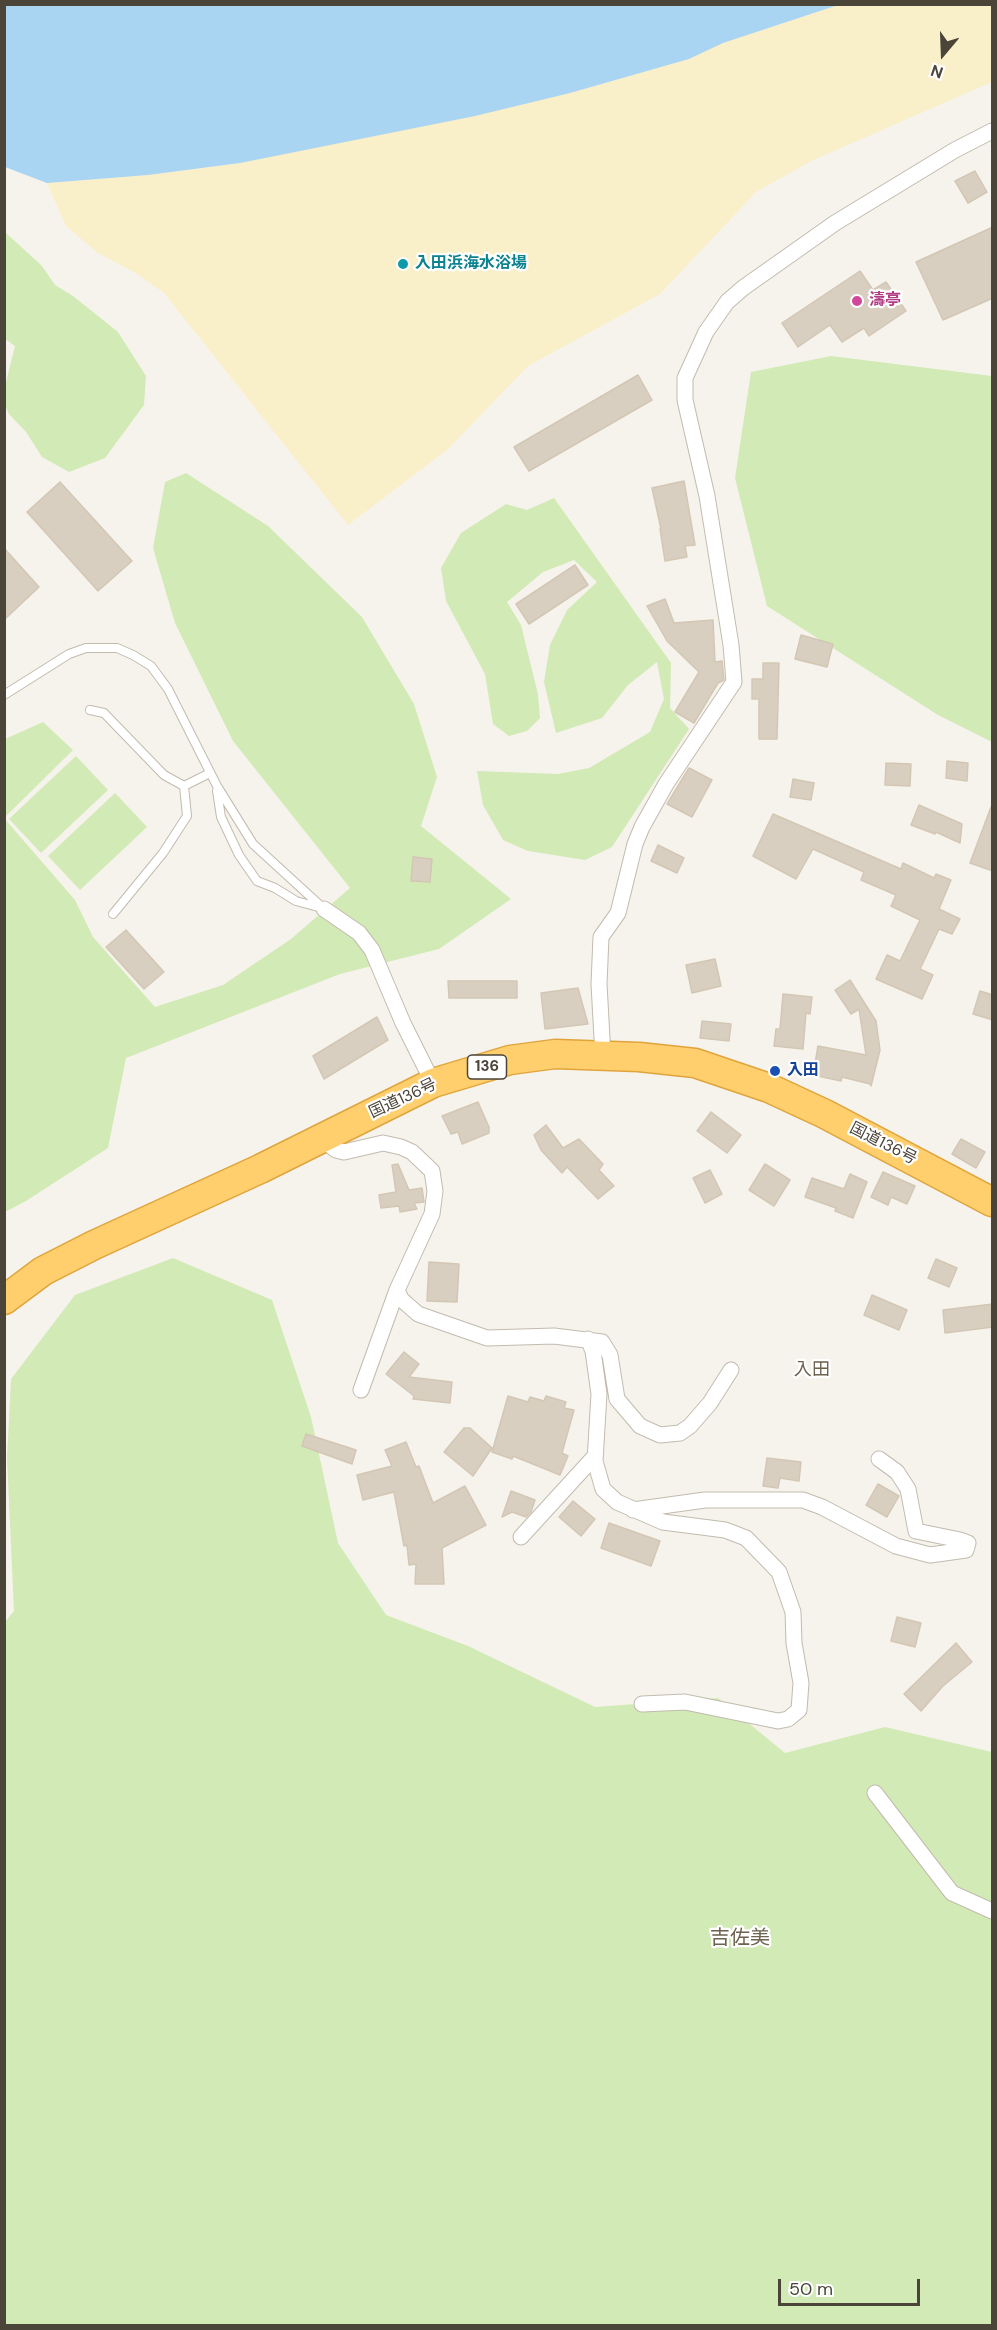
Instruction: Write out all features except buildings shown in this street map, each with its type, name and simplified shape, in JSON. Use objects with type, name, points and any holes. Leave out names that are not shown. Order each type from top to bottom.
[{"type":"highway","name":"国道136号","points":[[4,1300],[43,1271],[83,1250],[161,1216],[433,1083],[510,1060],[555,1054],[695,1063],[769,1088],[836,1119],[993,1202]]},
{"type":"street","points":[[603,1056],[599,984],[601,937],[618,913],[622,903],[635,844],[642,827],[666,784],[734,682],[731,645],[707,496],[685,400],[684,378],[706,332],[727,302],[742,288],[835,223],[955,150],[993,131]]},
{"type":"street","points":[[324,909],[359,933],[372,950],[433,1083]]},
{"type":"street","points":[[321,1139],[336,1150],[345,1152],[383,1143],[401,1147],[412,1152],[432,1171],[435,1191],[432,1214],[397,1290],[361,1390]]},
{"type":"street","points":[[397,1290],[401,1299],[418,1314],[487,1338],[554,1336],[602,1342],[610,1355],[617,1399],[640,1426],[660,1435],[680,1433],[690,1426],[710,1403],[731,1370]]},
{"type":"street","points":[[588,1340],[593,1351],[599,1394],[595,1461],[603,1489],[616,1502],[663,1522],[725,1530],[746,1538],[779,1572],[793,1612],[794,1643],[801,1683],[799,1710],[788,1719],[778,1721],[685,1702],[642,1704]]},
{"type":"street","points":[[521,1537],[595,1456]]},
{"type":"street","points":[[633,1510],[705,1500],[803,1500],[896,1546],[930,1555],[966,1550],[968,1543],[916,1531],[908,1489],[897,1472],[879,1459]]},
{"type":"street","points":[[875,1793],[952,1893],[993,1911]]},
{"type":"lane","points":[[4,695],[69,654],[86,648],[117,648],[151,666],[168,689],[217,786],[253,844],[324,909]]},
{"type":"lane","points":[[90,710],[104,713],[164,775],[184,786]]},
{"type":"lane","points":[[184,786],[210,773]]},
{"type":"lane","points":[[113,914],[163,854],[187,816],[184,786]]},
{"type":"lane","points":[[217,786],[221,817],[239,855],[257,881],[275,888],[296,902],[324,909]]},
{"type":"green space","points":[[5,232],[42,266],[55,285],[73,296],[118,332],[146,376],[144,405],[105,458],[69,472],[42,457],[26,432],[9,414],[5,405],[5,386],[15,346],[5,339]]},
{"type":"green space","points":[[831,356],[992,376],[992,742],[938,715],[767,606],[735,478],[751,372]]},
{"type":"green space","points":[[186,473],[268,526],[362,617],[414,704],[437,777],[421,826],[511,899],[439,949],[340,974],[126,1058],[108,1148],[5,1212],[4,818],[75,900],[93,937],[155,1007],[223,985],[291,939],[350,888],[233,741],[175,623],[153,548],[165,482]]},
{"type":"green space","points":[[554,498],[671,663],[670,708],[689,729],[612,847],[585,860],[528,851],[503,840],[483,805],[477,771],[558,774],[589,768],[650,732],[664,699],[657,662],[628,685],[602,718],[556,733],[544,682],[550,645],[567,610],[597,582],[574,560],[543,572],[507,602],[521,625],[538,694],[540,718],[527,731],[509,736],[493,724],[485,674],[446,601],[441,568],[461,533],[506,504],[527,510]]},
{"type":"green space","points":[[43,722],[73,750],[5,817],[5,739]]},
{"type":"green space","points":[[76,756],[108,790],[41,853],[9,819]]},
{"type":"green space","points":[[115,793],[147,827],[80,890],[48,856]]},
{"type":"green space","points":[[173,1258],[272,1300],[311,1417],[338,1543],[386,1615],[468,1646],[595,1707],[718,1698],[785,1753],[885,1727],[992,1752],[992,2325],[5,2325],[4,1623],[14,1611],[7,1458],[11,1379],[75,1295]]},
{"type":"sand","name":"入田浜海水浴場","points":[[838,5],[992,5],[992,82],[811,161],[756,192],[660,294],[528,366],[447,450],[348,525],[164,293],[137,274],[98,253],[66,226],[47,183],[148,175],[240,163],[570,93],[689,59],[723,43]]},
{"type":"water","points":[[4,5],[838,5],[723,43],[689,59],[570,93],[475,116],[240,163],[148,175],[47,183],[5,167]]},
{"type":"place","name":"入田浜海水浴場","points":[[403,264]]},
{"type":"place","name":"濤亭","points":[[857,301]]},
{"type":"place","name":"入田","points":[[775,1071]]},
{"type":"district","name":"入田","points":[[812,1370]]},
{"type":"district","name":"吉佐美","points":[[740,1939]]}]
